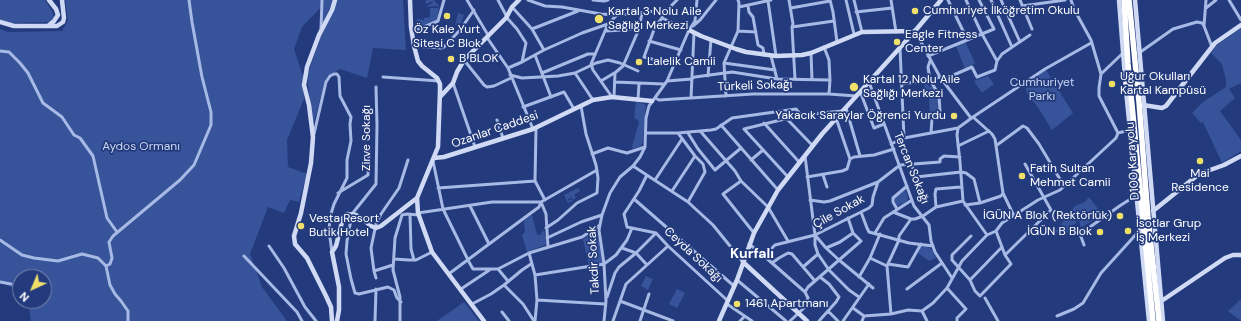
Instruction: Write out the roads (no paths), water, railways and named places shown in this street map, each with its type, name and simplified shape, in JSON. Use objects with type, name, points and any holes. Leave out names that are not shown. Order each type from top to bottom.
[{"type":"highway","name":"D100 Karayolu","points":[[1124,0],[1128,64],[1153,321]]},
{"type":"highway","name":"D100 Karayolu","points":[[1129,0],[1148,217],[1159,321]]},
{"type":"highway","points":[[1126,90],[1128,64]]},
{"type":"highway","points":[[1159,321],[1160,300]]},
{"type":"street","points":[[48,26],[58,16],[58,12],[49,0]]},
{"type":"street","points":[[106,266],[110,264],[112,258],[110,242],[113,236],[180,180],[194,165],[211,125],[211,112],[200,63],[189,0]]},
{"type":"street","points":[[321,31],[322,0]]},
{"type":"street","points":[[313,136],[309,105],[304,85],[307,67],[335,0]]},
{"type":"street","points":[[332,252],[336,246],[343,218],[347,214],[356,215],[376,228],[381,226],[417,198],[438,147],[440,97],[439,81],[420,64],[414,46],[411,27],[411,0]]},
{"type":"street","points":[[412,32],[438,21],[444,0]]},
{"type":"street","points":[[467,0],[488,35],[488,39],[508,68],[523,107],[534,128],[535,181],[545,200]]},
{"type":"street","points":[[498,0],[508,20],[517,29],[526,43],[522,62]]},
{"type":"street","points":[[440,97],[453,84],[457,72],[464,60],[506,18],[506,15],[519,0]]},
{"type":"street","points":[[528,0],[545,6],[618,15],[664,11],[670,8],[677,0]]},
{"type":"street","points":[[593,0],[608,0]]},
{"type":"street","name":"Takdir Sokak","points":[[604,321],[604,264],[599,230],[602,214],[610,193],[620,177],[633,166],[645,147],[647,112],[663,84],[667,81],[691,28],[696,16],[697,0]]},
{"type":"street","points":[[691,28],[700,20],[716,0]]},
{"type":"street","points":[[726,96],[723,74],[724,63],[738,31],[738,0]]},
{"type":"street","points":[[739,7],[770,0],[773,56],[777,79]]},
{"type":"street","points":[[789,0],[793,24],[795,79]]},
{"type":"street","points":[[846,0],[854,34]]},
{"type":"street","points":[[854,0],[862,32]]},
{"type":"street","points":[[891,0],[896,32]]},
{"type":"street","points":[[719,321],[737,280],[749,244],[778,190],[836,118],[900,48],[941,0]]},
{"type":"street","points":[[948,0],[967,39]]},
{"type":"street","points":[[966,0],[997,61]]},
{"type":"street","points":[[928,56],[994,29],[979,0]]},
{"type":"street","points":[[991,0],[1012,47]]},
{"type":"street","points":[[1001,0],[1020,42]]},
{"type":"street","points":[[1020,0],[1032,29]]},
{"type":"street","points":[[1022,6],[1065,0]]},
{"type":"street","points":[[1071,0],[1074,10],[1091,43],[1101,74],[1099,88],[1100,96],[1118,133]]},
{"type":"street","points":[[1119,0],[1126,90],[1149,321]]},
{"type":"street","points":[[1135,0],[1163,321]]},
{"type":"street","points":[[1206,0],[1204,26],[1212,47]]},
{"type":"street","points":[[1206,8],[1216,0]]},
{"type":"street","points":[[1234,0],[1230,1],[1241,20]]},
{"type":"street","points":[[53,5],[58,7],[62,1]]},
{"type":"street","points":[[0,22],[14,26],[57,26],[63,22],[64,14],[62,1]]},
{"type":"street","points":[[791,8],[830,1],[836,42]]},
{"type":"street","points":[[748,6],[749,12],[753,17],[758,46],[763,48],[764,55]]},
{"type":"street","points":[[512,7],[532,29],[544,50]]},
{"type":"street","points":[[856,12],[892,8]]},
{"type":"street","points":[[414,46],[444,47],[460,30],[474,10]]},
{"type":"street","points":[[532,29],[579,10]]},
{"type":"street","points":[[664,11],[662,18],[656,24],[644,56],[674,65]]},
{"type":"street","points":[[601,81],[616,73],[624,65],[639,29],[642,13]]},
{"type":"street","points":[[508,68],[582,33],[608,24],[618,15]]},
{"type":"street","points":[[662,18],[691,28],[694,33],[691,98]]},
{"type":"street","points":[[792,27],[834,21]]},
{"type":"street","points":[[1139,53],[1175,28],[1197,22],[1202,23],[1204,26]]},
{"type":"street","points":[[591,65],[608,24]]},
{"type":"street","points":[[1143,105],[1162,108],[1166,106],[1215,43],[1241,25]]},
{"type":"street","points":[[606,31],[639,29]]},
{"type":"street","points":[[738,31],[756,32]]},
{"type":"street","points":[[694,33],[746,52],[773,56],[811,53],[862,32],[915,31]]},
{"type":"street","points":[[915,31],[930,61],[941,78],[972,117],[989,131],[995,139],[997,145],[999,175],[1003,193],[1014,216]]},
{"type":"street","points":[[901,84],[941,78],[972,67],[977,77],[995,70],[997,61],[1002,54],[1030,35]]},
{"type":"street","points":[[708,76],[711,40]]},
{"type":"street","points":[[649,41],[681,50]]},
{"type":"street","points":[[892,144],[904,138],[958,128],[1044,69],[1091,43]]},
{"type":"street","points":[[824,47],[829,60],[829,94]]},
{"type":"street","points":[[900,48],[904,138]]},
{"type":"street","points":[[0,51],[9,52],[20,63],[28,73],[43,103],[62,117],[74,135],[80,138],[93,156],[107,218],[117,232]]},
{"type":"street","points":[[811,53],[812,80]]},
{"type":"street","points":[[1101,74],[1123,53]]},
{"type":"street","points":[[543,75],[588,54],[595,54]]},
{"type":"street","points":[[535,55],[551,97]]},
{"type":"street","points":[[464,60],[484,85],[488,87],[494,86],[511,77],[522,78],[543,75],[558,76],[575,73],[591,65],[608,60],[638,71]]},
{"type":"street","points":[[930,61],[928,68],[930,80],[939,95],[940,111],[939,116],[932,118],[931,133]]},
{"type":"street","points":[[724,63],[775,70]]},
{"type":"street","points":[[591,65],[613,97]]},
{"type":"street","points":[[667,81],[691,79],[732,72],[777,79],[830,80]]},
{"type":"street","points":[[575,73],[593,100]]},
{"type":"street","points":[[613,97],[616,73]]},
{"type":"street","points":[[332,321],[331,307],[308,258],[295,244],[294,236],[301,213],[311,163],[313,136],[326,82],[330,76],[334,74],[337,74],[339,77],[340,96],[351,117],[351,147],[347,160],[347,178],[338,193],[329,224],[332,252],[339,287],[339,310],[337,321]]},
{"type":"street","points":[[383,77],[439,81]]},
{"type":"street","points":[[615,82],[663,84]]},
{"type":"street","name":"Tercan Sokağı","points":[[869,82],[914,206],[929,225],[933,246],[952,278]]},
{"type":"street","points":[[453,84],[475,147]]},
{"type":"street","points":[[638,100],[639,84]]},
{"type":"street","name":"Zirve Sokağı","points":[[376,87],[376,184],[352,214],[346,254],[354,291],[357,294],[384,287],[391,288],[394,290],[401,302]]},
{"type":"street","points":[[860,91],[874,128],[884,124]]},
{"type":"street","points":[[523,107],[564,92],[574,109]]},
{"type":"street","name":"Türkeli Sokağı","points":[[654,100],[753,94],[829,94],[856,96]]},
{"type":"street","name":"Ozanlar Caddesi","points":[[434,159],[534,128],[593,100],[613,97],[654,100]]},
{"type":"street","points":[[546,228],[558,220],[577,203],[596,194],[598,189],[597,170],[586,134],[581,106]]},
{"type":"street","points":[[646,133],[678,134],[701,132],[711,130],[732,118],[796,109],[801,115]]},
{"type":"street","points":[[788,177],[744,129],[801,115],[844,109]]},
{"type":"street","points":[[844,109],[860,156]]},
{"type":"street","points":[[836,118],[850,160]]},
{"type":"street","points":[[786,119],[813,146]]},
{"type":"street","points":[[497,120],[503,138]]},
{"type":"street","points":[[764,123],[800,163]]},
{"type":"street","points":[[721,125],[778,190]]},
{"type":"street","points":[[997,145],[1023,126],[1027,128],[1039,144],[1064,186]]},
{"type":"street","points":[[958,128],[957,135],[963,201],[987,235]]},
{"type":"street","points":[[1118,133],[1130,130]]},
{"type":"street","points":[[958,146],[989,131]]},
{"type":"street","points":[[701,132],[735,171],[741,182],[768,207],[788,241]]},
{"type":"street","points":[[688,133],[698,149],[715,170],[741,148]]},
{"type":"street","points":[[852,308],[864,316],[891,314],[908,310],[922,310],[933,303],[947,288],[962,261],[987,235],[996,231],[1002,223],[1045,197],[1060,190],[1116,138],[1118,133]]},
{"type":"street","points":[[678,134],[703,164],[705,172],[688,202]]},
{"type":"street","points":[[655,180],[682,139]]},
{"type":"street","points":[[592,154],[608,148],[627,153],[645,147]]},
{"type":"street","points":[[807,177],[842,171],[847,168],[850,160],[854,157],[870,156],[894,149]]},
{"type":"street","points":[[338,193],[368,175],[369,150]]},
{"type":"street","points":[[751,160],[763,150]]},
{"type":"street","points":[[672,191],[695,156]]},
{"type":"street","points":[[805,156],[815,245],[818,254],[829,270],[849,290],[859,297]]},
{"type":"street","points":[[810,200],[824,202],[830,201],[878,182],[900,165],[940,162],[940,159],[944,156],[960,157]]},
{"type":"street","points":[[1153,211],[1199,174],[1224,166],[1241,156]]},
{"type":"street","points":[[434,159],[438,188],[443,209],[473,268],[498,269],[529,253],[582,237],[600,225]]},
{"type":"street","points":[[376,278],[371,248],[376,228],[380,214],[399,188],[408,160]]},
{"type":"street","points":[[911,164],[916,177],[926,178],[961,172],[966,173],[974,179],[980,203]]},
{"type":"street","points":[[1006,256],[1051,210],[1025,164]]},
{"type":"street","points":[[633,166],[688,202],[713,225],[743,262],[805,320]]},
{"type":"street","points":[[450,273],[539,207],[542,202],[597,170]]},
{"type":"street","points":[[535,275],[604,264],[616,255],[627,240],[632,228],[627,227],[624,214],[647,175]]},
{"type":"street","points":[[823,175],[826,187]]},
{"type":"street","points":[[438,188],[535,181]]},
{"type":"street","points":[[741,182],[723,194],[754,233]]},
{"type":"street","name":"Çile Sokak","points":[[764,256],[775,245],[815,235],[872,205],[878,182]]},
{"type":"street","points":[[897,209],[893,202],[893,198],[907,186]]},
{"type":"street","points":[[936,207],[936,189],[961,186]]},
{"type":"street","points":[[965,205],[980,203],[1001,196],[1003,193]]},
{"type":"street","points":[[1084,244],[1080,234],[1121,205],[1137,196]]},
{"type":"street","points":[[417,198],[419,214],[432,252],[450,273],[484,321]]},
{"type":"street","points":[[634,199],[734,286]]},
{"type":"street","points":[[874,233],[881,222],[897,209],[912,200]]},
{"type":"street","points":[[893,212],[911,219],[916,219],[936,207],[963,201]]},
{"type":"street","points":[[400,321],[401,302],[393,265],[395,238],[401,218],[404,214],[419,214],[492,202],[542,202]]},
{"type":"street","points":[[542,202],[546,214],[548,247]]},
{"type":"street","points":[[470,206],[489,244]]},
{"type":"street","points":[[861,212],[868,230],[874,233],[899,240],[933,246]]},
{"type":"street","points":[[410,214],[411,249],[414,260]]},
{"type":"street","points":[[547,238],[602,214]]},
{"type":"street","points":[[805,292],[808,287],[861,241],[853,233],[848,218]]},
{"type":"street","points":[[891,314],[887,265],[899,240],[899,236],[911,219]]},
{"type":"street","name":"Ceyda Sokağı","points":[[632,228],[656,233],[728,303],[752,321]]},
{"type":"street","points":[[1057,316],[1083,304],[1101,272],[1140,230]]},
{"type":"street","points":[[971,236],[952,255],[952,260],[970,280],[975,291],[980,296],[1011,264],[1006,256],[996,231]]},
{"type":"street","points":[[537,300],[605,302],[615,273],[619,267],[656,233]]},
{"type":"street","points":[[826,248],[840,242],[853,233]]},
{"type":"street","points":[[859,277],[870,258],[880,234]]},
{"type":"street","points":[[815,235],[839,260],[873,288]]},
{"type":"street","points":[[0,240],[22,255],[58,261],[82,254],[98,258],[106,266],[110,285],[128,311],[128,321]]},
{"type":"street","points":[[749,244],[805,292],[808,298],[807,303],[804,308],[790,321]]},
{"type":"street","points":[[870,258],[887,265],[908,267],[921,244]]},
{"type":"street","points":[[269,246],[284,268],[305,307],[316,321]]},
{"type":"street","points":[[613,321],[626,284],[668,246]]},
{"type":"street","points":[[970,280],[1002,247]]},
{"type":"street","points":[[622,248],[636,253],[647,265]]},
{"type":"street","points":[[394,259],[414,260],[424,257],[432,252]]},
{"type":"street","points":[[529,253],[535,275],[537,300],[534,321]]},
{"type":"street","points":[[772,263],[778,258],[790,253],[815,281]]},
{"type":"street","points":[[803,267],[818,254]]},
{"type":"street","points":[[1160,300],[1225,258],[1233,255],[1241,255]]},
{"type":"street","points":[[244,256],[297,312],[302,321]]},
{"type":"street","points":[[907,289],[942,263]]},
{"type":"street","points":[[472,304],[504,285],[531,264]]},
{"type":"street","points":[[374,271],[393,265]]},
{"type":"street","points":[[461,289],[491,269]]},
{"type":"street","points":[[498,269],[508,281]]},
{"type":"street","points":[[819,321],[839,297],[829,284],[820,277]]},
{"type":"street","points":[[737,280],[786,321]]},
{"type":"street","points":[[0,282],[11,284]]},
{"type":"street","points":[[843,321],[869,284]]},
{"type":"street","points":[[504,285],[523,304],[534,321]]},
{"type":"street","points":[[947,288],[966,309],[959,315],[957,321]]},
{"type":"street","points":[[375,321],[376,289]]},
{"type":"street","points":[[640,321],[649,294]]},
{"type":"street","points":[[984,298],[998,321]]},
{"type":"street","points":[[620,301],[673,321]]},
{"type":"street","points":[[922,310],[927,321]]},
{"type":"street","points":[[502,312],[509,321]]},
{"type":"street","points":[[828,312],[838,321]]},
{"type":"street","points":[[740,321],[745,316]]},
{"type":"street","points":[[862,321],[864,316]]},
{"type":"place","name":"Cumhuriyet İlköğretim Okulu","points":[[915,11]]},
{"type":"place","name":"Öz Kale Yurt Sitesi C Blok","points":[[447,16]]},
{"type":"place","name":"Kartal 3 Nolu Aile Sağlığı Merkezi","points":[[599,19]]},
{"type":"place","name":"Eagle Fitness Center","points":[[897,42]]},
{"type":"place","name":"B BLOK","points":[[451,59]]},
{"type":"place","name":"Lalelik Camii","points":[[639,62]]},
{"type":"place","name":"Uğur Okulları Kartal Kampüsü","points":[[1112,84]]},
{"type":"place","name":"Kartal 12 Nolu Aile Sağlığı Merkezi","points":[[854,87]]},
{"type":"place","name":"Yakacık Saraylar Öğrenci Yurdu","points":[[954,116]]},
{"type":"place","name":"Mai Residence","points":[[1200,161]]},
{"type":"place","name":"Fatih Sultan Mehmet Camii","points":[[1022,176]]},
{"type":"place","name":"İGÜN A Blok (Rektörlük)","points":[[1120,216]]},
{"type":"place","name":"Vesta Resort Butik Hotel","points":[[301,226]]},
{"type":"place","name":"İsotlar Grup İş Merkezi","points":[[1128,231]]},
{"type":"place","name":"İGÜN B Blok","points":[[1100,232]]},
{"type":"place","name":"1461 Apartmanı","points":[[737,304]]},
{"type":"district","name":"Kurfalı","points":[[752,254]]},
{"type":"park label","name":"Cumhuriyet Parkı","points":[[1042,90]]},
{"type":"park label","name":"Aydos Ormanı","points":[[141,147]]}]
